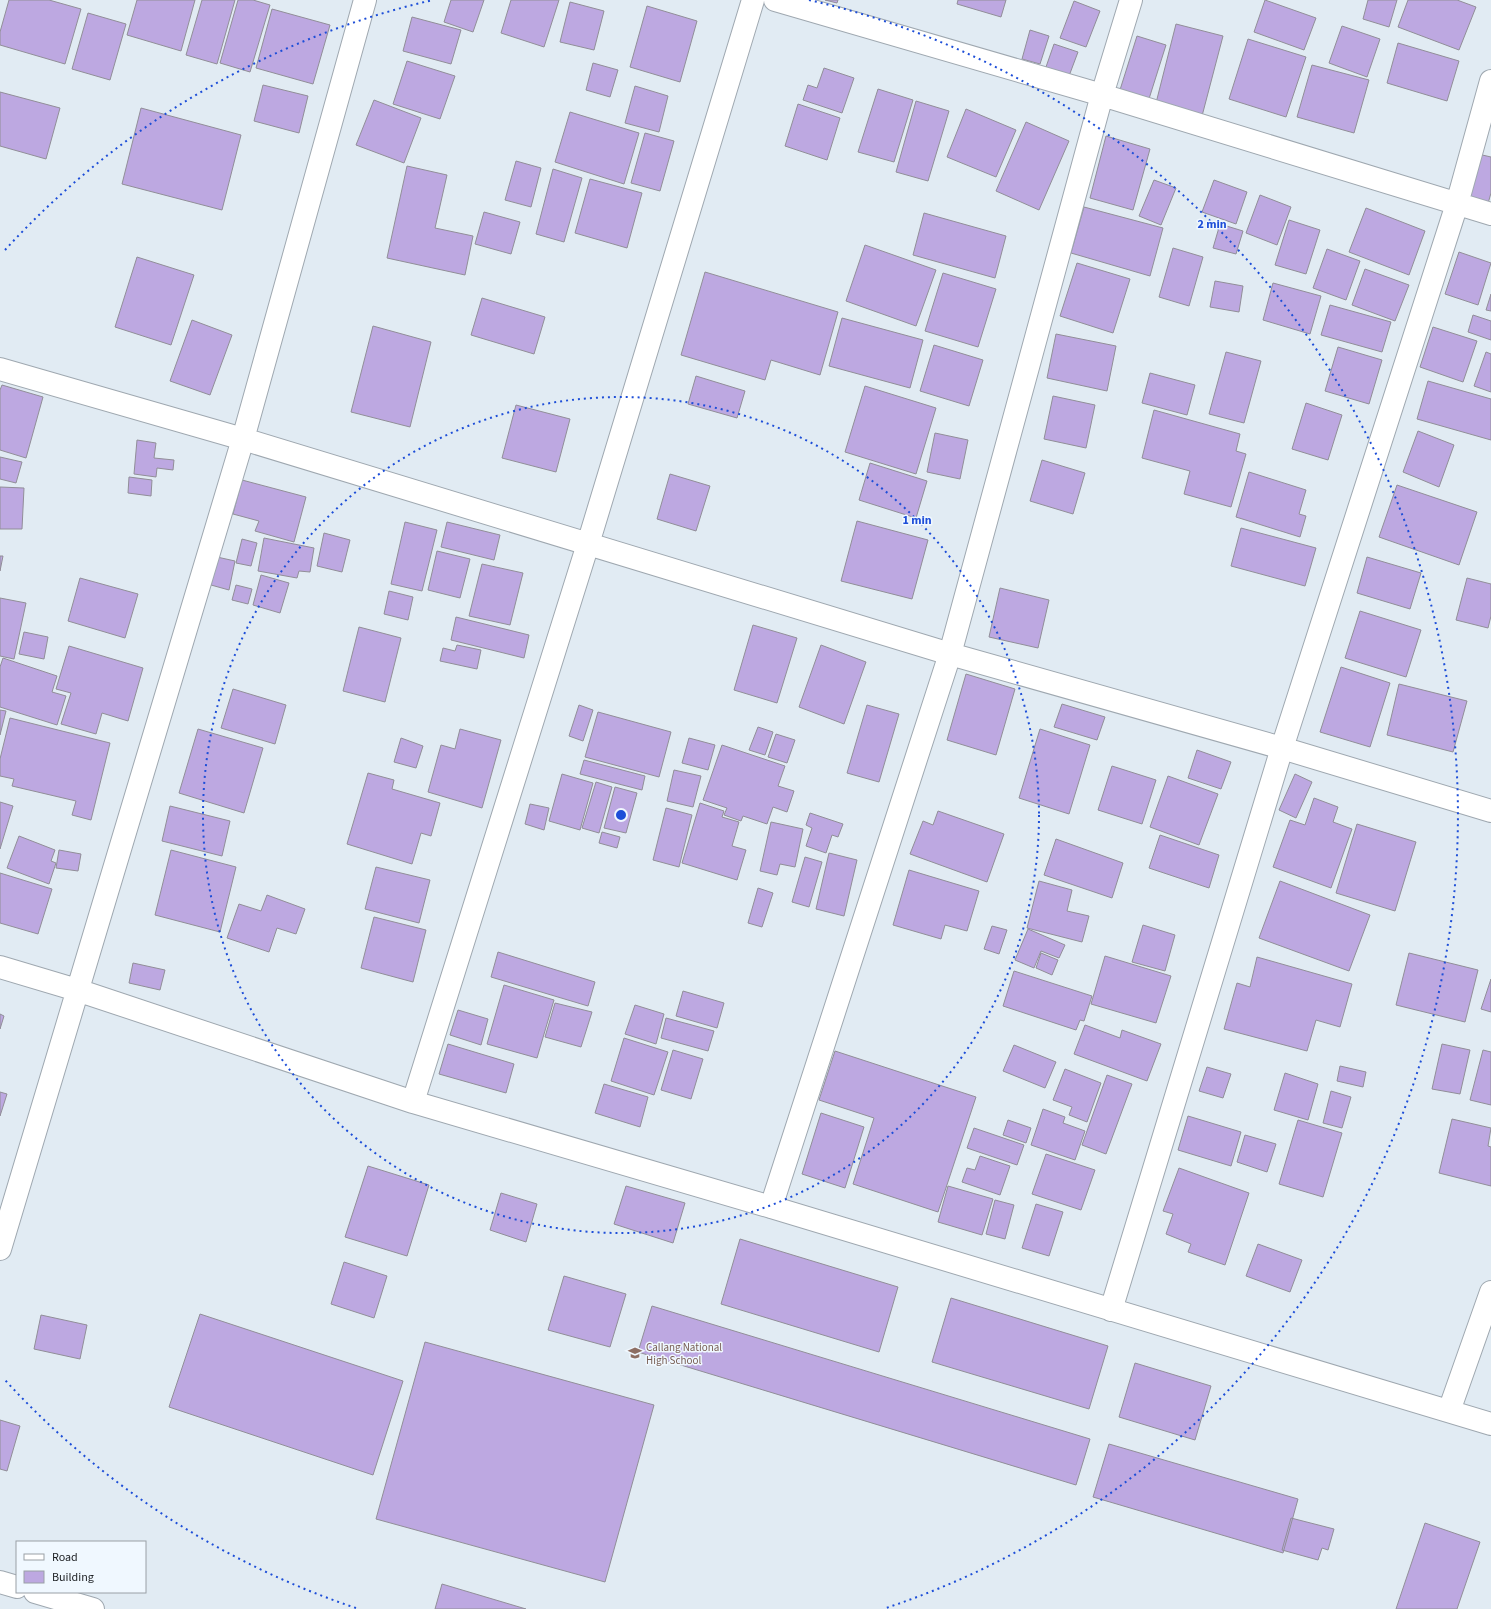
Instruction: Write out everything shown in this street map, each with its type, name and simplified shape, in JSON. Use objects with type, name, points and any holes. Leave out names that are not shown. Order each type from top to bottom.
[{"type":"street","points":[[0,1249],[243,439],[366,0]]},
{"type":"street","points":[[413,1102],[588,544],[753,0]]},
{"type":"street","points":[[775,0],[1102,95],[1491,214]]},
{"type":"street","points":[[771,1207],[950,654],[1102,95],[1131,0]]},
{"type":"street","points":[[1111,1310],[1282,748],[1458,204],[1491,81]]},
{"type":"street","points":[[0,368],[243,439],[950,654],[1282,748],[1491,811]]},
{"type":"street","points":[[0,967],[77,990],[413,1102],[771,1207],[1491,1424]]},
{"type":"street","points":[[1449,1411],[1491,1292]]},
{"type":"street","points":[[0,1582],[16,1587]]},
{"type":"street","points":[[38,1593],[92,1609]]},
{"type":"building","points":[[9,0],[49,0],[81,9],[65,64],[0,45],[0,32]]},
{"type":"building","points":[[137,0],[195,0],[181,51],[127,35]]},
{"type":"building","points":[[202,0],[235,0],[217,64],[186,55]]},
{"type":"building","points":[[238,0],[253,0],[270,5],[250,72],[220,63]]},
{"type":"building","points":[[451,0],[484,0],[473,32],[444,22]]},
{"type":"building","points":[[511,0],[559,0],[544,47],[501,33]]},
{"type":"building","points":[[825,0],[838,0],[837,3]]},
{"type":"building","points":[[958,0],[1006,0],[1001,17],[957,4]]},
{"type":"building","points":[[1265,0],[1316,18],[1304,50],[1254,32]]},
{"type":"building","points":[[1368,0],[1397,0],[1389,27],[1363,19]]},
{"type":"building","points":[[1408,0],[1457,0],[1476,7],[1459,50],[1398,27]]},
{"type":"building","points":[[1074,1],[1100,11],[1086,47],[1060,38]]},
{"type":"building","points":[[570,2],[604,11],[594,50],[560,42]]},
{"type":"building","points":[[647,6],[697,21],[680,82],[630,67]]},
{"type":"building","points":[[272,9],[330,25],[313,84],[256,68]]},
{"type":"building","points":[[88,13],[126,24],[110,80],[72,69]]},
{"type":"building","points":[[412,17],[461,30],[451,64],[403,51]]},
{"type":"building","points":[[1176,24],[1223,36],[1202,116],[1156,103]]},
{"type":"building","points":[[1342,26],[1380,39],[1367,77],[1329,63]]},
{"type":"building","points":[[1030,30],[1049,36],[1040,64],[1022,59]]},
{"type":"building","points":[[1137,36],[1166,45],[1148,102],[1119,93]]},
{"type":"building","points":[[1248,39],[1306,57],[1286,117],[1229,99]]},
{"type":"building","points":[[1398,43],[1459,61],[1447,101],[1387,83]]},
{"type":"building","points":[[1054,44],[1078,52],[1069,76],[1046,67]]},
{"type":"building","points":[[407,61],[455,76],[440,119],[393,104]]},
{"type":"building","points":[[593,63],[618,70],[610,97],[586,90]]},
{"type":"building","points":[[1312,65],[1369,80],[1354,133],[1297,117]]},
{"type":"building","points":[[824,68],[854,78],[842,113],[803,100],[808,85],[817,88]]},
{"type":"building","points":[[263,85],[308,96],[299,133],[254,121]]},
{"type":"building","points":[[635,86],[668,96],[659,132],[625,123]]},
{"type":"building","points":[[878,89],[913,100],[894,162],[858,152]]},
{"type":"building","points":[[0,92],[60,108],[46,159],[0,146]]},
{"type":"building","points":[[374,100],[421,118],[404,163],[356,145]]},
{"type":"building","points":[[916,101],[949,111],[928,181],[896,172]]},
{"type":"building","points":[[798,104],[840,118],[827,160],[785,146]]},
{"type":"building","points":[[141,108],[241,135],[222,210],[122,184]]},
{"type":"building","points":[[966,109],[1016,130],[996,177],[947,157]]},
{"type":"building","points":[[570,112],[639,133],[624,184],[555,162]]},
{"type":"building","points":[[1026,122],[1069,141],[1039,210],[996,191]]},
{"type":"building","points":[[645,133],[674,141],[660,191],[631,183]]},
{"type":"building","points":[[1106,136],[1150,149],[1133,210],[1090,198]]},
{"type":"building","points":[[1478,154],[1491,157],[1491,193],[1487,207],[1464,201]]},
{"type":"building","points":[[516,161],[541,168],[531,207],[505,200]]},
{"type":"building","points":[[407,166],[447,175],[435,228],[473,236],[465,275],[387,258]]},
{"type":"building","points":[[553,169],[582,178],[564,242],[536,234]]},
{"type":"building","points":[[590,179],[642,193],[627,248],[575,233]]},
{"type":"building","points":[[1154,180],[1176,188],[1161,225],[1139,216]]},
{"type":"building","points":[[1214,180],[1247,192],[1236,224],[1202,212]]},
{"type":"building","points":[[1260,195],[1291,207],[1277,245],[1246,233]]},
{"type":"building","points":[[1084,207],[1163,228],[1150,276],[1071,253]]},
{"type":"building","points":[[1366,208],[1425,231],[1409,275],[1349,252]]},
{"type":"building","points":[[484,212],[520,222],[511,254],[475,244]]},
{"type":"building","points":[[924,213],[1006,236],[995,278],[913,255]]},
{"type":"building","points":[[1289,220],[1320,230],[1306,274],[1275,265]]},
{"type":"building","points":[[1220,224],[1243,231],[1236,254],[1213,248]]},
{"type":"building","points":[[865,245],[936,270],[916,326],[846,301]]},
{"type":"building","points":[[1173,248],[1203,257],[1189,306],[1159,297]]},
{"type":"building","points":[[1327,249],[1360,261],[1346,300],[1313,288]]},
{"type":"building","points":[[1459,252],[1491,263],[1478,305],[1445,294]]},
{"type":"building","points":[[137,257],[194,275],[171,345],[115,327]]},
{"type":"building","points":[[1077,263],[1130,279],[1113,333],[1060,316]]},
{"type":"building","points":[[1365,269],[1409,285],[1395,321],[1352,305]]},
{"type":"building","points":[[705,272],[838,312],[820,375],[771,360],[765,380],[681,355]]},
{"type":"building","points":[[943,273],[996,289],[978,347],[925,331]]},
{"type":"building","points":[[1215,281],[1243,286],[1239,312],[1210,307]]},
{"type":"building","points":[[1273,283],[1321,296],[1310,334],[1263,320]]},
{"type":"building","points":[[1491,294],[1491,311],[1486,310]]},
{"type":"building","points":[[482,298],[545,317],[534,354],[471,335]]},
{"type":"building","points":[[1330,305],[1391,322],[1382,352],[1321,335]]},
{"type":"building","points":[[1473,315],[1491,321],[1491,340],[1468,332]]},
{"type":"building","points":[[842,318],[923,340],[910,388],[829,366]]},
{"type":"building","points":[[192,320],[232,335],[210,395],[170,381]]},
{"type":"building","points":[[373,326],[431,342],[410,427],[351,412]]},
{"type":"building","points":[[1433,327],[1477,341],[1463,382],[1420,367]]},
{"type":"building","points":[[1056,334],[1116,346],[1107,391],[1047,378]]},
{"type":"building","points":[[934,345],[983,360],[969,406],[920,391]]},
{"type":"building","points":[[1338,347],[1382,360],[1369,404],[1325,391]]},
{"type":"building","points":[[1226,352],[1261,361],[1244,423],[1209,414]]},
{"type":"building","points":[[1486,352],[1491,354],[1491,392],[1474,386]]},
{"type":"building","points":[[1150,373],[1195,385],[1187,415],[1142,403]]},
{"type":"building","points":[[696,376],[745,391],[737,418],[688,404]]},
{"type":"building","points":[[1428,381],[1491,399],[1491,440],[1417,419]]},
{"type":"building","points":[[2,385],[43,397],[26,458],[0,450],[0,390]]},
{"type":"building","points":[[865,386],[936,408],[916,474],[845,452]]},
{"type":"building","points":[[1053,396],[1095,405],[1086,448],[1044,439]]},
{"type":"building","points":[[1306,403],[1342,415],[1328,460],[1292,449]]},
{"type":"building","points":[[516,405],[570,419],[556,472],[502,458]]},
{"type":"building","points":[[1154,410],[1240,434],[1236,451],[1246,454],[1231,507],[1184,494],[1190,471],[1142,458]]},
{"type":"building","points":[[1418,431],[1454,445],[1439,487],[1403,472]]},
{"type":"building","points":[[935,433],[968,440],[960,479],[927,472]]},
{"type":"building","points":[[137,440],[156,443],[154,458],[174,460],[173,470],[157,468],[156,477],[134,474]]},
{"type":"building","points":[[0,457],[22,462],[16,483],[0,479]]},
{"type":"building","points":[[1042,460],[1085,473],[1073,514],[1030,501]]},
{"type":"building","points":[[870,463],[927,481],[916,518],[859,500]]},
{"type":"building","points":[[1249,472],[1306,490],[1299,514],[1306,516],[1300,537],[1236,517]]},
{"type":"building","points":[[670,474],[710,486],[696,531],[657,519]]},
{"type":"building","points":[[129,477],[152,480],[151,496],[128,493]]},
{"type":"building","points":[[242,480],[306,497],[294,542],[255,531],[259,521],[233,514]]},
{"type":"building","points":[[1397,485],[1477,512],[1459,565],[1379,537]]},
{"type":"building","points":[[0,487],[24,488],[22,529],[0,529]]},
{"type":"building","points":[[857,521],[928,540],[912,599],[841,581]]},
{"type":"building","points":[[405,522],[437,530],[422,591],[391,584]]},
{"type":"building","points":[[447,522],[500,535],[494,560],[441,547]]},
{"type":"building","points":[[1241,528],[1316,548],[1305,586],[1231,566]]},
{"type":"building","points":[[324,533],[350,540],[342,572],[317,566]]},
{"type":"building","points":[[264,538],[314,548],[310,572],[299,571],[297,578],[258,571]]},
{"type":"building","points":[[242,539],[257,543],[251,566],[236,563]]},
{"type":"building","points":[[437,551],[470,559],[460,598],[428,590]]},
{"type":"building","points":[[0,556],[3,556],[0,571]]},
{"type":"building","points":[[217,557],[235,561],[229,590],[211,585]]},
{"type":"building","points":[[1367,557],[1421,573],[1410,609],[1357,593]]},
{"type":"building","points":[[482,564],[523,573],[510,625],[469,616]]},
{"type":"building","points":[[261,575],[289,583],[280,613],[253,605]]},
{"type":"building","points":[[80,578],[138,594],[125,638],[68,621]]},
{"type":"building","points":[[1467,578],[1491,584],[1491,616],[1488,628],[1456,620]]},
{"type":"building","points":[[236,585],[252,589],[248,604],[232,600]]},
{"type":"building","points":[[1000,588],[1049,600],[1038,648],[989,637]]},
{"type":"building","points":[[389,591],[413,597],[408,620],[384,614]]},
{"type":"building","points":[[0,598],[26,603],[14,659],[0,656]]},
{"type":"building","points":[[1360,611],[1421,630],[1406,677],[1345,658]]},
{"type":"building","points":[[456,617],[529,635],[524,658],[451,640]]},
{"type":"building","points":[[753,625],[797,638],[777,703],[734,690]]},
{"type":"building","points":[[359,627],[401,638],[385,702],[343,691]]},
{"type":"building","points":[[24,632],[48,637],[44,659],[19,654]]},
{"type":"building","points":[[457,645],[481,650],[477,669],[440,661],[443,648],[455,651]]},
{"type":"building","points":[[821,645],[866,662],[844,724],[799,707]]},
{"type":"building","points":[[69,646],[143,668],[128,721],[102,713],[96,734],[61,724],[71,693],[56,689]]},
{"type":"building","points":[[3,658],[57,676],[52,692],[66,696],[57,725],[0,707],[0,667]]},
{"type":"building","points":[[1341,667],[1390,683],[1370,747],[1320,732]]},
{"type":"building","points":[[966,674],[1015,689],[996,755],[947,740]]},
{"type":"building","points":[[1399,684],[1467,701],[1453,752],[1387,735]]},
{"type":"building","points":[[233,689],[286,705],[275,744],[221,728]]},
{"type":"building","points":[[1062,704],[1105,717],[1097,740],[1054,727]]},
{"type":"building","points":[[579,705],[593,710],[583,741],[569,736]]},
{"type":"building","points":[[867,705],[899,714],[879,782],[847,773]]},
{"type":"building","points":[[0,710],[6,711],[0,735]]},
{"type":"building","points":[[598,712],[671,732],[659,777],[585,757]]},
{"type":"building","points":[[10,718],[110,743],[91,820],[72,815],[76,801],[12,786],[14,779],[0,776],[0,759]]},
{"type":"building","points":[[758,727],[773,732],[765,755],[749,750]]},
{"type":"building","points":[[198,729],[263,748],[244,813],[179,793]]},
{"type":"building","points":[[460,729],[501,740],[482,808],[428,792],[441,745],[455,749]]},
{"type":"building","points":[[1040,729],[1090,745],[1069,814],[1019,798]]},
{"type":"building","points":[[776,734],[795,740],[787,763],[768,757]]},
{"type":"building","points":[[401,738],[423,746],[416,768],[394,762]]},
{"type":"building","points":[[689,738],[715,745],[708,770],[682,763]]},
{"type":"building","points":[[722,745],[785,766],[778,786],[794,791],[787,812],[773,807],[767,824],[743,816],[741,821],[724,815],[727,808],[703,800]]},
{"type":"building","points":[[1197,750],[1231,762],[1221,789],[1188,778]]},
{"type":"building","points":[[584,760],[645,776],[642,790],[580,774]]},
{"type":"building","points":[[1112,766],[1156,780],[1142,824],[1098,810]]},
{"type":"building","points":[[674,770],[701,776],[693,807],[667,801]]},
{"type":"building","points":[[368,773],[394,780],[392,789],[440,803],[431,836],[421,833],[412,864],[347,844]]},
{"type":"building","points":[[562,774],[593,783],[580,830],[549,821]]},
{"type":"building","points":[[1295,774],[1312,782],[1296,818],[1279,810]]},
{"type":"building","points":[[1168,776],[1218,794],[1199,845],[1150,827]]},
{"type":"building","points":[[596,782],[612,787],[599,833],[582,828]]},
{"type":"building","points":[[615,787],[637,793],[626,833],[604,828]]},
{"type":"building","points":[[1314,798],[1338,807],[1333,822],[1352,829],[1331,888],[1273,867],[1290,820],[1305,825]]},
{"type":"building","points":[[0,802],[13,806],[0,849]]},
{"type":"building","points":[[700,803],[724,811],[722,817],[739,822],[732,846],[746,850],[737,880],[682,863]]},
{"type":"building","points":[[530,804],[549,808],[544,830],[525,824]]},
{"type":"building","points":[[170,806],[230,821],[222,856],[162,841]]},
{"type":"building","points":[[666,808],[692,815],[679,867],[653,860]]},
{"type":"building","points":[[938,811],[1004,834],[987,882],[910,854],[923,821],[933,825]]},
{"type":"building","points":[[810,813],[843,824],[838,837],[832,835],[826,853],[806,846],[812,828],[806,825]]},
{"type":"building","points":[[771,822],[803,829],[795,867],[780,864],[777,875],[760,871]]},
{"type":"building","points":[[1357,824],[1416,842],[1395,911],[1336,893]]},
{"type":"building","points":[[602,832],[620,837],[617,848],[599,843]]},
{"type":"building","points":[[1160,835],[1219,855],[1209,888],[1149,868]]},
{"type":"building","points":[[19,836],[55,850],[51,861],[56,863],[49,884],[7,868]]},
{"type":"building","points":[[1056,839],[1123,863],[1112,898],[1044,875]]},
{"type":"building","points":[[59,850],[81,854],[78,871],[56,868]]},
{"type":"building","points":[[171,850],[236,867],[220,932],[155,915]]},
{"type":"building","points":[[829,853],[857,860],[844,916],[816,909]]},
{"type":"building","points":[[805,857],[822,862],[809,907],[792,902]]},
{"type":"building","points":[[376,867],[430,880],[419,923],[365,909]]},
{"type":"building","points":[[909,870],[979,891],[967,931],[945,925],[941,939],[893,925]]},
{"type":"building","points":[[0,873],[52,889],[38,934],[0,923]]},
{"type":"building","points":[[1039,881],[1072,890],[1067,911],[1089,916],[1082,942],[1027,928]]},
{"type":"building","points":[[1280,881],[1370,915],[1349,971],[1259,938]]},
{"type":"building","points":[[758,888],[773,893],[762,927],[748,923]]},
{"type":"building","points":[[267,895],[305,909],[296,934],[277,928],[269,952],[227,938],[239,904],[261,911]]},
{"type":"building","points":[[374,917],[426,930],[413,982],[361,968]]},
{"type":"building","points":[[1143,925],[1175,935],[1165,971],[1132,962]]},
{"type":"building","points":[[992,926],[1007,930],[999,954],[984,949]]},
{"type":"building","points":[[1028,929],[1065,945],[1059,958],[1041,951],[1034,968],[1015,960]]},
{"type":"building","points":[[498,952],[595,982],[588,1006],[491,977]]},
{"type":"building","points":[[1041,953],[1058,960],[1052,975],[1036,968]]},
{"type":"building","points":[[1409,953],[1478,970],[1465,1022],[1396,1005]]},
{"type":"building","points":[[1105,956],[1171,976],[1156,1023],[1091,1004]]},
{"type":"building","points":[[1257,957],[1352,984],[1340,1027],[1316,1020],[1307,1051],[1224,1029],[1237,983],[1250,987]]},
{"type":"building","points":[[133,963],[165,970],[160,990],[129,983]]},
{"type":"building","points":[[1014,971],[1092,996],[1084,1021],[1080,1020],[1076,1030],[1003,1006]]},
{"type":"building","points":[[1491,979],[1491,1012],[1481,1009]]},
{"type":"building","points":[[504,985],[554,1000],[537,1058],[487,1044]]},
{"type":"building","points":[[683,991],[724,1003],[717,1028],[676,1016]]},
{"type":"building","points":[[555,1003],[592,1012],[581,1047],[545,1037]]},
{"type":"building","points":[[635,1005],[664,1014],[656,1044],[625,1034]]},
{"type":"building","points":[[458,1010],[488,1019],[481,1045],[450,1035]]},
{"type":"building","points":[[0,1014],[4,1016],[0,1029]]},
{"type":"building","points":[[666,1018],[714,1031],[708,1051],[661,1038]]},
{"type":"building","points":[[1085,1025],[1120,1038],[1122,1030],[1161,1044],[1147,1081],[1074,1054]]},
{"type":"building","points":[[624,1038],[668,1052],[654,1095],[611,1081]]},
{"type":"building","points":[[448,1044],[514,1064],[506,1093],[439,1074]]},
{"type":"building","points":[[1442,1044],[1470,1050],[1460,1094],[1432,1089]]},
{"type":"building","points":[[1014,1045],[1056,1062],[1045,1088],[1003,1071]]},
{"type":"building","points":[[673,1050],[703,1059],[691,1099],[661,1090]]},
{"type":"building","points":[[1483,1050],[1491,1052],[1491,1105],[1470,1100]]},
{"type":"building","points":[[835,1051],[976,1097],[938,1212],[853,1184],[874,1118],[819,1100]]},
{"type":"building","points":[[1340,1066],[1366,1072],[1363,1087],[1337,1081]]},
{"type":"building","points":[[1207,1067],[1231,1074],[1223,1098],[1199,1091]]},
{"type":"building","points":[[1065,1069],[1101,1083],[1087,1122],[1069,1115],[1072,1107],[1053,1100]]},
{"type":"building","points":[[1285,1073],[1318,1084],[1308,1120],[1274,1110]]},
{"type":"building","points":[[1107,1075],[1132,1084],[1106,1154],[1082,1145]]},
{"type":"building","points":[[604,1084],[648,1097],[640,1127],[595,1113]]},
{"type":"building","points":[[1331,1091],[1351,1097],[1342,1128],[1323,1123]]},
{"type":"building","points":[[0,1092],[7,1094],[0,1116]]},
{"type":"building","points":[[1043,1109],[1065,1117],[1063,1123],[1085,1131],[1075,1160],[1031,1145]]},
{"type":"building","points":[[821,1113],[864,1127],[845,1188],[802,1174]]},
{"type":"building","points":[[1188,1116],[1241,1132],[1231,1166],[1178,1150]]},
{"type":"building","points":[[1452,1119],[1491,1128],[1488,1146],[1491,1147],[1491,1186],[1439,1173]]},
{"type":"building","points":[[1008,1120],[1031,1128],[1026,1143],[1003,1135]]},
{"type":"building","points":[[1298,1120],[1342,1133],[1323,1197],[1279,1184]]},
{"type":"building","points":[[974,1128],[1024,1145],[1017,1165],[967,1148]]},
{"type":"building","points":[[1245,1135],[1276,1144],[1267,1172],[1237,1162]]},
{"type":"building","points":[[1046,1154],[1095,1170],[1081,1210],[1032,1194]]},
{"type":"building","points":[[980,1156],[1010,1166],[1000,1195],[962,1182],[967,1168],[975,1170]]},
{"type":"building","points":[[368,1166],[429,1185],[407,1256],[345,1237]]},
{"type":"building","points":[[1179,1168],[1249,1193],[1225,1265],[1188,1252],[1191,1244],[1166,1234],[1173,1214],[1163,1211]]},
{"type":"building","points":[[626,1186],[685,1203],[673,1243],[614,1224]]},
{"type":"building","points":[[948,1186],[993,1199],[982,1235],[938,1222]]},
{"type":"building","points":[[501,1193],[537,1204],[526,1242],[490,1230]]},
{"type":"building","points":[[995,1200],[1014,1205],[1005,1239],[986,1234]]},
{"type":"building","points":[[1036,1204],[1063,1212],[1049,1256],[1022,1248]]},
{"type":"building","points":[[740,1239],[898,1287],[879,1352],[721,1304]]},
{"type":"building","points":[[1258,1244],[1302,1260],[1290,1292],[1246,1276]]},
{"type":"building","points":[[344,1262],[387,1276],[374,1318],[331,1304]]},
{"type":"building","points":[[564,1276],[626,1294],[610,1347],[548,1330]]},
{"type":"building","points":[[951,1298],[1108,1346],[1089,1409],[932,1362]]},
{"type":"building","points":[[652,1306],[1090,1439],[1076,1485],[638,1352]]},
{"type":"building","points":[[200,1314],[403,1381],[373,1475],[169,1407]]},
{"type":"building","points":[[41,1315],[87,1325],[80,1359],[34,1349]]},
{"type":"building","points":[[425,1342],[654,1405],[605,1582],[376,1519]]},
{"type":"building","points":[[1135,1363],[1211,1386],[1195,1440],[1119,1417]]},
{"type":"building","points":[[0,1420],[20,1426],[7,1471],[0,1469]]},
{"type":"building","points":[[1109,1444],[1298,1499],[1283,1553],[1093,1497]]},
{"type":"building","points":[[1291,1518],[1334,1529],[1328,1550],[1322,1548],[1318,1560],[1282,1550]]},
{"type":"building","points":[[1425,1523],[1480,1542],[1457,1609],[1396,1609]]},
{"type":"building","points":[[442,1584],[526,1609],[435,1609]]},
{"type":"place","name":"Callang National High School","points":[[635,1353]]}]
